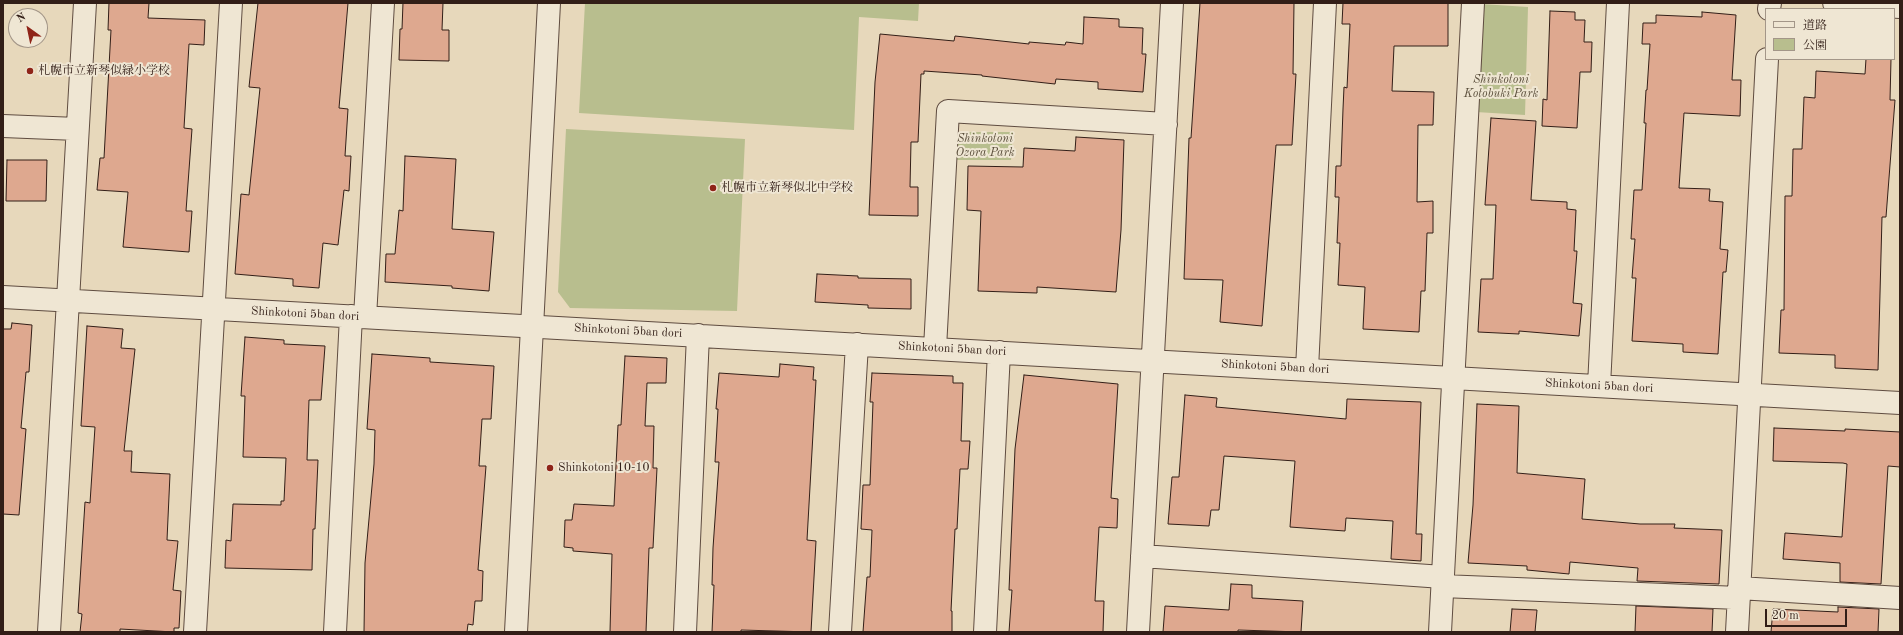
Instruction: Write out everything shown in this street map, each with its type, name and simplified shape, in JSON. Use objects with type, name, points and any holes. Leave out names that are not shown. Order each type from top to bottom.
[{"type":"street","points":[[49,632],[85,3]]},
{"type":"street","points":[[195,632],[231,3]]},
{"type":"street","points":[[335,632],[383,3]]},
{"type":"street","points":[[516,632],[549,3]]},
{"type":"street","points":[[1138,632],[1172,3]]},
{"type":"street","points":[[1307,369],[1325,3]]},
{"type":"street","points":[[1440,632],[1452,377],[1473,3]]},
{"type":"street","points":[[1599,386],[1618,3]]},
{"type":"street","points":[[1834,3],[1900,7]]},
{"type":"street","points":[[1737,632],[1767,60]]},
{"type":"street","points":[[935,348],[948,111],[1166,124]]},
{"type":"street","points":[[3,126],[78,129]]},
{"type":"street","name":"Shinkotoni 5ban dori","points":[[3,297],[1153,360],[1900,403]]},
{"type":"street","points":[[685,632],[698,335]]},
{"type":"street","points":[[840,632],[857,344]]},
{"type":"street","points":[[985,632],[999,352]]},
{"type":"street","points":[[1142,556],[1442,582],[1900,598]]},
{"type":"green space","points":[[585,3],[919,3],[918,21],[859,17],[854,130],[579,113]]},
{"type":"green space","name":"Shinkotoni Kotobuki Park","points":[[1481,4],[1528,7],[1525,115],[1476,112]]},
{"type":"green space","points":[[566,129],[745,139],[737,311],[570,308],[558,292]]},
{"type":"green space","name":"Shinkotoni Ozora Park","points":[[958,132],[1013,132],[1011,160],[957,160]]},
{"type":"building","points":[[109,3],[149,3],[148,18],[205,20],[204,45],[189,44],[184,128],[192,129],[186,211],[192,211],[189,252],[123,247],[128,192],[97,190],[100,158],[104,158],[111,30],[108,30]]},
{"type":"building","points":[[258,3],[348,3],[339,108],[348,109],[345,156],[351,156],[349,191],[344,190],[338,245],[323,243],[319,288],[293,286],[293,279],[235,274],[241,194],[249,195],[260,88],[249,87]]},
{"type":"building","points":[[403,3],[443,3],[442,30],[449,30],[449,61],[399,60]]},
{"type":"building","points":[[1200,3],[1294,3],[1293,74],[1296,74],[1292,145],[1276,145],[1262,326],[1220,322],[1223,280],[1184,279],[1189,138],[1191,138]]},
{"type":"building","points":[[1343,3],[1448,3],[1448,46],[1394,46],[1392,91],[1434,92],[1433,125],[1418,125],[1417,202],[1433,201],[1433,233],[1427,233],[1425,291],[1421,291],[1419,332],[1363,329],[1365,287],[1338,285],[1340,243],[1337,243],[1339,197],[1335,197],[1336,166],[1341,166],[1344,87],[1347,88],[1350,24],[1342,24]]},
{"type":"building","points":[[1550,11],[1575,12],[1575,20],[1585,20],[1584,42],[1592,42],[1591,72],[1580,72],[1577,128],[1542,126],[1543,99],[1547,100]]},
{"type":"building","points":[[1702,12],[1736,15],[1732,80],[1741,80],[1740,116],[1684,113],[1679,188],[1710,189],[1709,201],[1723,202],[1720,249],[1728,250],[1726,272],[1723,272],[1718,354],[1683,352],[1683,344],[1632,341],[1636,278],[1632,278],[1635,239],[1631,239],[1634,190],[1642,190],[1646,123],[1644,123],[1650,44],[1642,44],[1643,23],[1656,23],[1656,15],[1702,17]]},
{"type":"building","points":[[1084,17],[1119,19],[1119,27],[1143,28],[1142,54],[1146,54],[1143,92],[1098,89],[1098,82],[1056,79],[1055,84],[982,75],[924,71],[924,74],[921,74],[918,142],[911,142],[910,187],[918,187],[918,216],[869,215],[875,82],[880,34],[954,41],[955,36],[1029,44],[1029,42],[1065,45],[1066,42],[1083,44]]},
{"type":"building","points":[[1866,60],[1891,60],[1890,100],[1895,100],[1886,217],[1882,217],[1878,370],[1835,368],[1835,355],[1779,353],[1781,310],[1784,310],[1785,196],[1792,196],[1793,149],[1802,149],[1804,97],[1815,98],[1816,71],[1865,74]]},
{"type":"building","points":[[1491,118],[1536,121],[1531,200],[1567,202],[1567,209],[1576,210],[1574,251],[1577,251],[1573,303],[1582,304],[1579,336],[1519,331],[1519,334],[1478,332],[1481,279],[1493,279],[1496,205],[1485,205]]},
{"type":"building","points":[[1076,137],[1124,140],[1121,230],[1116,292],[1037,287],[1037,293],[978,291],[981,211],[967,210],[968,166],[1023,167],[1024,148],[1075,151]]},
{"type":"building","points":[[405,156],[456,159],[452,229],[494,232],[489,291],[452,288],[452,286],[385,282],[386,254],[395,254],[399,210],[403,211]]},
{"type":"building","points":[[7,160],[47,160],[46,201],[6,201]]},
{"type":"building","points":[[817,274],[858,276],[858,278],[911,279],[911,309],[868,308],[868,305],[815,302]]},
{"type":"building","points":[[12,323],[32,325],[29,372],[26,372],[21,428],[26,429],[19,515],[3,514],[3,329],[11,329]]},
{"type":"building","points":[[87,326],[123,329],[121,348],[135,349],[124,451],[132,451],[131,472],[170,474],[167,540],[178,541],[173,590],[181,591],[179,628],[174,628],[174,632],[120,629],[120,632],[80,632],[82,614],[78,613],[85,502],[90,503],[95,427],[81,426]]},
{"type":"building","points":[[245,337],[284,340],[284,344],[325,346],[321,400],[309,400],[307,460],[318,460],[315,529],[313,529],[312,570],[225,568],[226,540],[231,541],[233,504],[281,505],[281,501],[284,501],[286,458],[243,457],[245,396],[241,396]]},
{"type":"building","points":[[372,354],[430,358],[430,362],[494,366],[491,419],[482,419],[479,466],[486,466],[478,570],[483,571],[482,601],[475,601],[473,625],[468,624],[467,632],[364,632],[365,563],[374,464],[375,430],[367,429]]},
{"type":"building","points":[[625,356],[667,358],[666,383],[647,383],[645,426],[654,426],[653,468],[657,468],[653,548],[649,548],[646,632],[610,632],[612,554],[573,551],[573,548],[564,547],[565,520],[572,520],[574,504],[614,506],[618,425],[621,425]]},
{"type":"building","points":[[780,364],[814,367],[813,380],[816,380],[807,540],[816,541],[811,632],[741,630],[741,632],[712,632],[714,585],[712,585],[713,548],[719,462],[715,462],[718,409],[716,409],[719,373],[779,377]]},
{"type":"building","points":[[872,373],[953,376],[953,383],[963,383],[961,441],[970,441],[968,469],[960,469],[957,529],[955,529],[951,611],[952,632],[863,632],[867,577],[870,577],[872,530],[861,529],[863,485],[870,485],[873,402],[870,402]]},
{"type":"building","points":[[1024,375],[1118,384],[1111,498],[1118,499],[1117,528],[1099,527],[1095,601],[1104,601],[1103,632],[1009,632],[1012,590],[1009,590],[1015,449]]},
{"type":"building","points":[[1185,395],[1217,398],[1216,407],[1346,419],[1347,399],[1421,402],[1416,534],[1422,534],[1421,561],[1391,559],[1393,521],[1346,518],[1345,531],[1290,527],[1295,461],[1224,456],[1219,510],[1211,510],[1209,526],[1168,524],[1172,477],[1179,477]]},
{"type":"building","points":[[1477,404],[1519,406],[1517,473],[1585,479],[1582,519],[1640,524],[1675,524],[1674,528],[1722,530],[1719,584],[1637,581],[1638,568],[1570,562],[1569,574],[1527,570],[1527,566],[1468,563],[1473,505]]},
{"type":"building","points":[[1774,428],[1845,431],[1845,429],[1900,432],[1900,467],[1888,466],[1881,584],[1840,582],[1840,563],[1783,559],[1785,533],[1842,537],[1847,464],[1773,461]]},
{"type":"building","points":[[1231,584],[1252,585],[1252,598],[1303,601],[1301,632],[1238,630],[1238,632],[1163,632],[1165,606],[1229,610]]},
{"type":"building","points":[[1636,606],[1713,609],[1712,632],[1635,632]]},
{"type":"building","points":[[1838,607],[1879,609],[1878,632],[1771,632],[1773,609],[1838,612]]},
{"type":"building","points":[[1512,609],[1537,610],[1535,632],[1510,632]]},
{"type":"place","name":"札幌市立新琴似緑小学校","points":[[30,71]]},
{"type":"place","name":"札幌市立新琴似北中学校","points":[[713,188]]},
{"type":"place","name":"Shinkotoni 10-10","points":[[550,468]]}]
